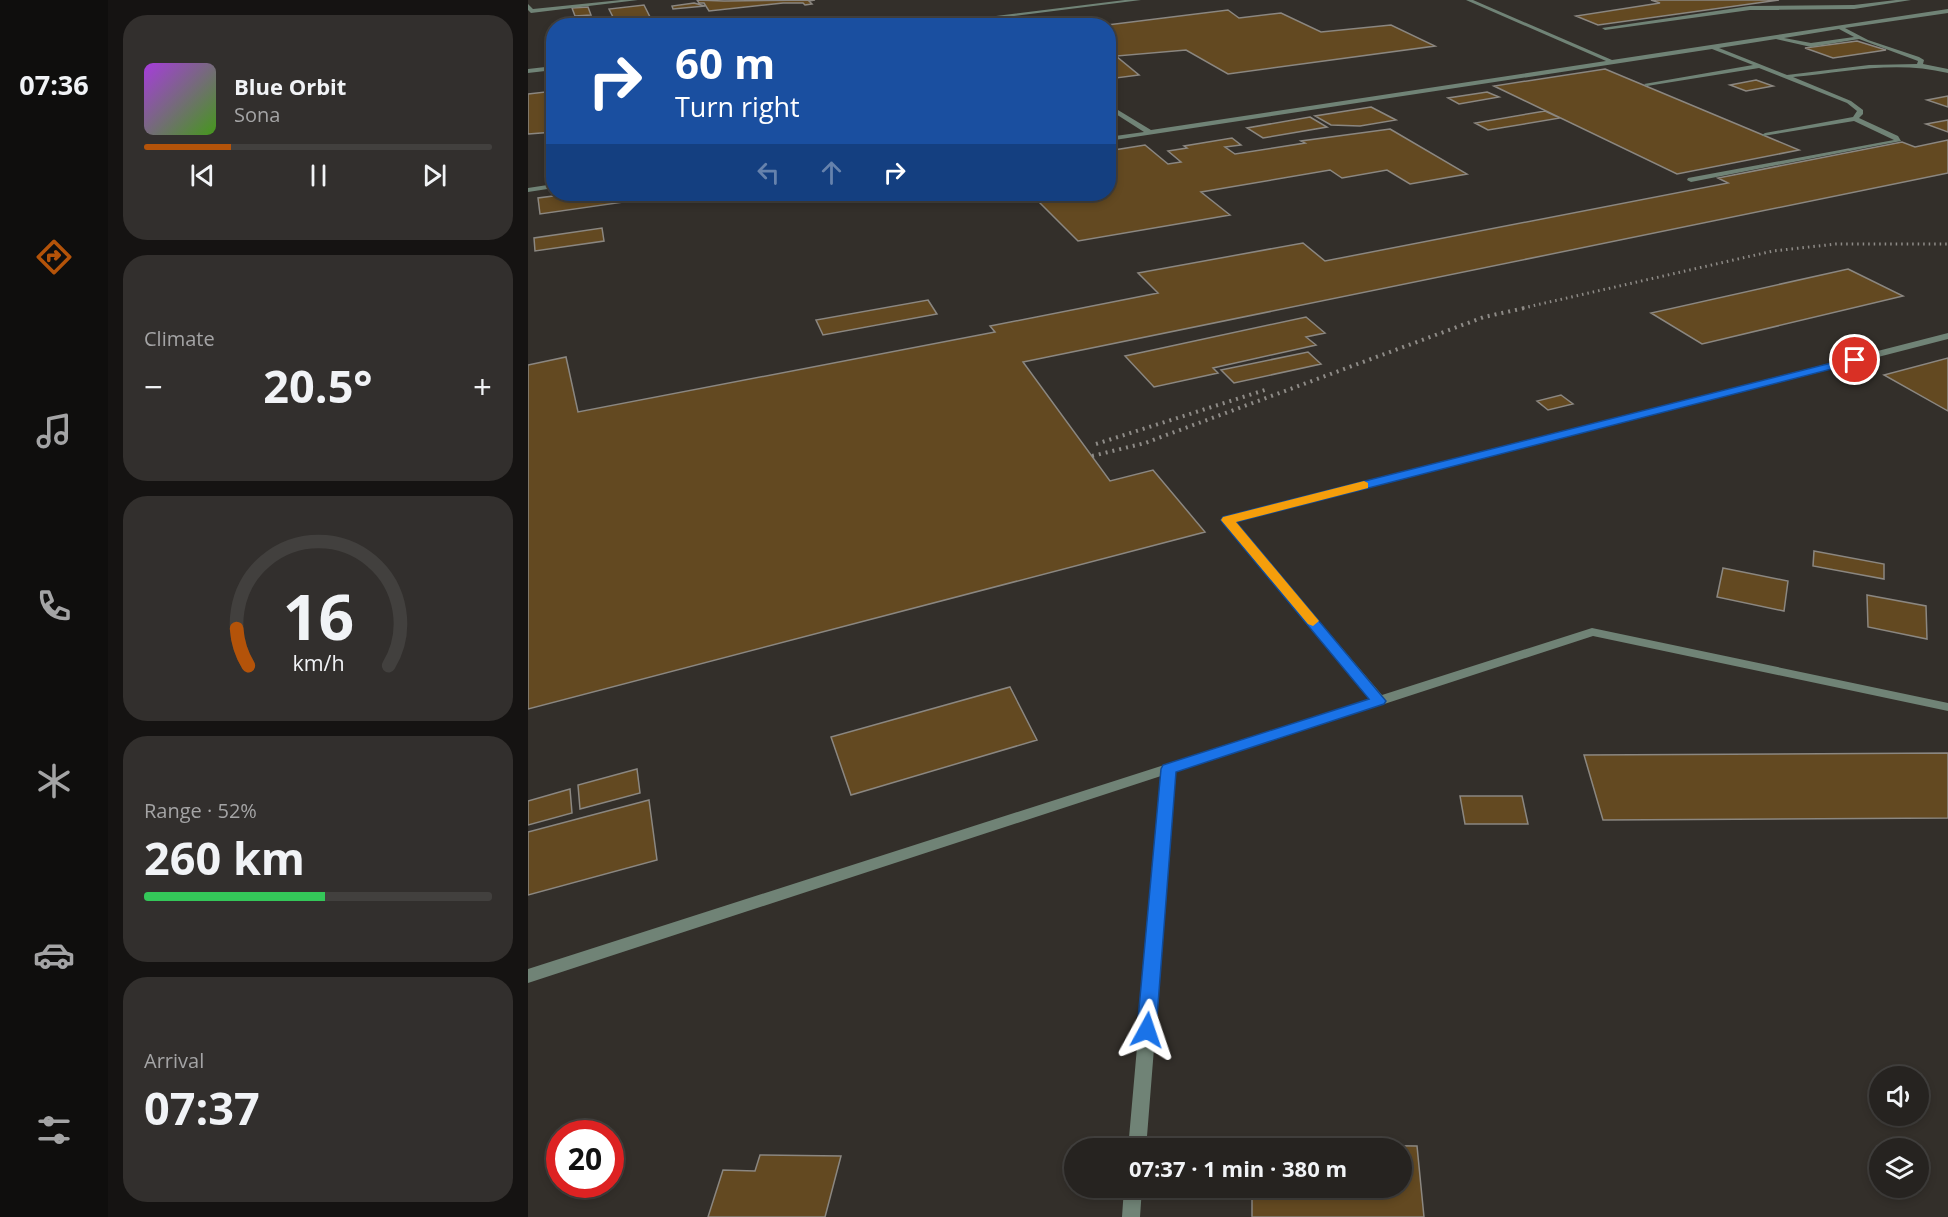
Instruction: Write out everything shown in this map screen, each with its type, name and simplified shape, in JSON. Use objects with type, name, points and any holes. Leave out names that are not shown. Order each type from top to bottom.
[{"type":"lane","points":[[528,6],[531,11],[635,0]]},
{"type":"lane","points":[[986,18],[1138,0]]},
{"type":"lane","points":[[1469,0],[1611,61]]},
{"type":"lane","points":[[1605,28],[1750,9],[1854,7],[1908,0]]},
{"type":"lane","points":[[1116,138],[1948,11]]},
{"type":"lane","points":[[1839,27],[1859,38],[1917,57],[1921,60],[1920,64]]},
{"type":"lane","points":[[1774,37],[1797,44],[1811,45],[1859,38]]},
{"type":"lane","points":[[1711,46],[1849,102],[1860,110],[1860,114],[1855,119]]},
{"type":"lane","points":[[1786,77],[1920,64],[1948,71]]},
{"type":"lane","points":[[1647,84],[1759,66]]},
{"type":"lane","points":[[528,71],[546,69]]},
{"type":"lane","points":[[1116,111],[1149,132]]},
{"type":"lane","points":[[1691,180],[1898,141],[1896,137],[1855,119],[1765,135]]},
{"type":"lane","points":[[528,190],[546,187]]},
{"type":"lane","points":[[1379,701],[1228,520],[1948,336]]},
{"type":"lane","points":[[528,976],[1592,632],[1948,707]]},
{"type":"lane","points":[[1138,1138],[1169,769]]},
{"type":"lane","points":[[1131,1217],[1132,1198]]},
{"type":"building","points":[[697,0],[815,0],[809,1],[812,4],[805,5],[803,3],[783,3],[709,11],[704,3],[699,3]]},
{"type":"building","points":[[1651,0],[1779,0],[1598,25],[1576,16],[1660,3]]},
{"type":"building","points":[[694,3],[705,6],[673,9],[672,6]]},
{"type":"building","points":[[644,5],[650,18],[614,18],[609,9]]},
{"type":"building","points":[[588,7],[591,15],[575,16],[572,8]]},
{"type":"building","points":[[1228,10],[1239,18],[1281,13],[1321,32],[1391,25],[1435,46],[1228,74],[1186,50],[1116,56],[1116,24]]},
{"type":"building","points":[[1857,41],[1886,50],[1833,58],[1805,48]]},
{"type":"building","points":[[1116,56],[1139,75],[1116,78]]},
{"type":"building","points":[[1605,69],[1799,150],[1677,174],[1494,86]]},
{"type":"building","points":[[1756,80],[1773,86],[1746,91],[1730,85]]},
{"type":"building","points":[[546,92],[546,133],[528,134],[528,94]]},
{"type":"building","points":[[1487,92],[1499,97],[1459,104],[1448,98]]},
{"type":"building","points":[[1948,96],[1948,107],[1927,100]]},
{"type":"building","points":[[1371,107],[1396,120],[1360,126],[1331,125],[1315,116]]},
{"type":"building","points":[[1545,111],[1560,118],[1488,130],[1475,123]]},
{"type":"building","points":[[1310,117],[1327,127],[1263,138],[1247,128]]},
{"type":"building","points":[[1948,120],[1948,132],[1926,124]]},
{"type":"building","points":[[1390,129],[1467,174],[1410,184],[1387,170],[1342,178],[1330,170],[1201,192],[1230,215],[1078,241],[1038,201],[1116,201],[1116,150],[1145,145],[1168,164],[1181,162],[1168,151],[1187,148],[1184,146],[1232,138],[1241,145],[1225,147],[1235,154],[1305,143],[1301,141]]},
{"type":"building","points":[[1948,140],[1948,173],[1023,362],[1110,481],[1153,470],[1205,532],[528,709],[528,365],[566,357],[578,412],[995,332],[990,326],[1158,293],[1138,273],[1303,243],[1325,261],[1728,183],[1718,178],[1902,142],[1915,147]]},
{"type":"building","points":[[546,197],[546,201],[631,201],[540,214],[538,198]]},
{"type":"building","points":[[602,228],[604,241],[535,251],[534,238]]},
{"type":"building","points":[[1848,269],[1903,296],[1702,344],[1651,313]]},
{"type":"building","points":[[928,300],[937,314],[823,335],[816,320]]},
{"type":"building","points":[[1306,317],[1325,333],[1306,337],[1316,345],[1213,368],[1218,373],[1154,387],[1125,356]]},
{"type":"building","points":[[1308,352],[1321,364],[1234,383],[1221,370]]},
{"type":"building","points":[[1948,358],[1948,411],[1884,375]]},
{"type":"building","points":[[1561,395],[1573,404],[1548,410],[1537,401]]},
{"type":"building","points":[[1814,551],[1884,564],[1884,579],[1813,566]]},
{"type":"building","points":[[1723,568],[1788,581],[1784,611],[1717,597]]},
{"type":"building","points":[[1867,595],[1926,606],[1927,639],[1868,627]]},
{"type":"building","points":[[1010,687],[1037,740],[851,795],[831,737]]},
{"type":"building","points":[[1948,753],[1948,818],[1603,820],[1584,755]]},
{"type":"building","points":[[637,769],[640,793],[580,809],[578,785]]},
{"type":"building","points":[[570,789],[572,813],[528,825],[528,801]]},
{"type":"building","points":[[1460,796],[1522,796],[1528,824],[1465,824]]},
{"type":"building","points":[[649,800],[657,860],[528,895],[528,832]]},
{"type":"building","points":[[1412,1146],[1417,1146],[1424,1217],[1252,1217],[1252,1198],[1412,1198]]},
{"type":"building","points":[[760,1155],[841,1156],[825,1217],[708,1217],[723,1170],[755,1171]]},
{"type":"railway","points":[[1523,308],[1773,251],[1836,244],[1948,244]]},
{"type":"railway","points":[[1092,456],[1145,443],[1484,317],[1529,307]]},
{"type":"railway","points":[[1096,444],[1268,389]]},
{"type":"slow traffic","points":[[1313,621],[1228,520],[1364,485]]},
{"type":"route","points":[[1147,1030],[1169,769],[1379,701],[1228,520],[1855,360]]}]
